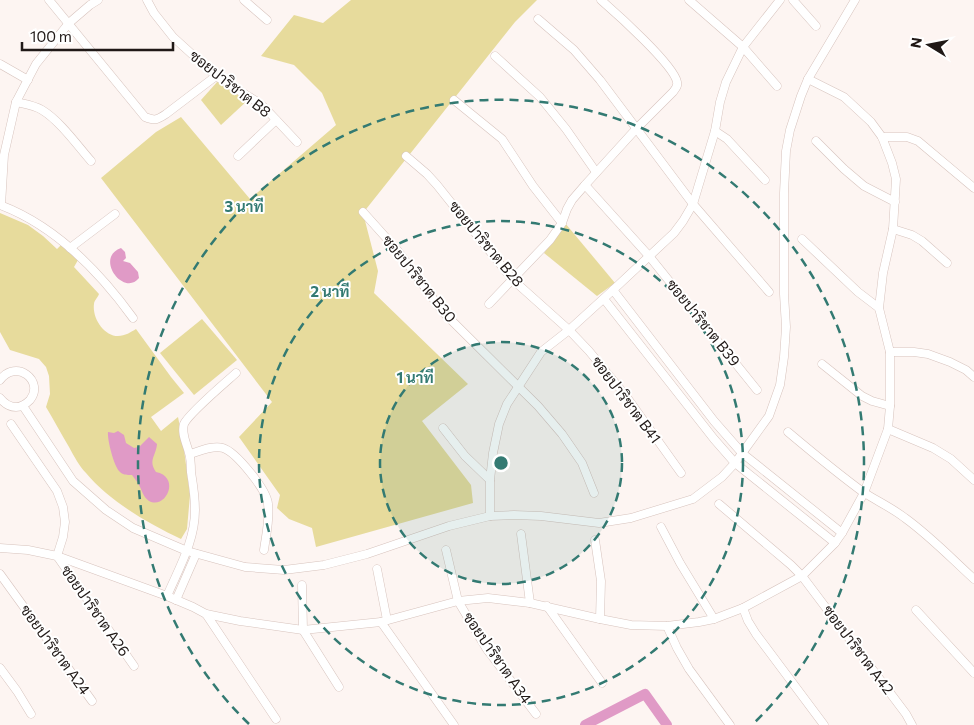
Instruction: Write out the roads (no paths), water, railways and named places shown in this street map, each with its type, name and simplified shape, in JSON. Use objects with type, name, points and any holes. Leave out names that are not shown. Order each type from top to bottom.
[{"type":"street","points":[[49,0],[145,116],[152,120],[166,114],[216,76]]},
{"type":"street","points":[[98,0],[68,23],[36,64],[16,102],[2,155],[0,205],[37,222],[70,248],[98,273],[133,318]]},
{"type":"street","name":"ซอยปาริชาต B8","points":[[147,0],[154,13],[173,37],[216,76],[256,101],[297,142]]},
{"type":"street","points":[[244,0],[267,20]]},
{"type":"street","points":[[489,304],[540,252],[562,223],[570,204],[596,172],[677,86],[677,80],[665,62],[601,0]]},
{"type":"street","points":[[689,0],[743,47],[777,86]]},
{"type":"street","points":[[490,516],[490,480],[493,453],[499,424],[507,404],[541,352],[604,299],[674,233],[683,221],[693,204],[715,132],[720,102],[726,82],[743,47],[780,0]]},
{"type":"street","points":[[793,0],[816,26]]},
{"type":"street","points":[[23,406],[73,480],[106,510],[133,528],[187,551],[245,567],[284,570],[324,565],[367,554],[449,526],[490,516],[541,516],[599,522],[631,518],[693,499],[722,477],[735,463],[769,416],[780,385],[786,327],[784,294],[784,193],[786,151],[790,130],[808,79],[855,0]]},
{"type":"street","points":[[538,19],[574,50],[600,80],[693,204],[769,292]]},
{"type":"street","points":[[495,56],[540,97],[596,172]]},
{"type":"street","points":[[0,64],[28,80]]},
{"type":"street","points":[[0,548],[28,550],[57,556],[167,596],[206,614],[250,623],[303,630],[384,621],[458,601],[488,598],[547,606],[631,625],[667,626],[714,619],[743,608],[802,576],[835,543],[842,533],[864,492],[888,429],[890,352],[879,308],[883,273],[893,229],[896,202],[896,179],[892,163],[882,138],[871,122],[844,97],[808,79]]},
{"type":"street","points":[[454,100],[502,139],[533,186],[562,223]]},
{"type":"street","points":[[16,102],[32,105],[43,110],[91,161]]},
{"type":"street","points":[[238,156],[276,120]]},
{"type":"street","points":[[715,132],[732,143],[765,180]]},
{"type":"street","points":[[882,138],[907,137],[918,141],[974,188]]},
{"type":"street","points":[[816,141],[864,186],[896,202]]},
{"type":"street","name":"ซอยปาริชาต B28","points":[[406,156],[437,185],[512,279],[569,330]]},
{"type":"street","name":"ซอยปาริชาต B39","points":[[585,185],[649,256],[757,390]]},
{"type":"street","name":"ซอยปาริชาต B30","points":[[363,212],[398,251],[443,312],[519,386],[562,434],[582,463],[594,493]]},
{"type":"street","points":[[70,248],[115,214]]},
{"type":"street","points":[[893,229],[912,235],[922,241],[947,263]]},
{"type":"street","points":[[802,239],[858,292],[879,308]]},
{"type":"street","points":[[613,290],[714,421],[742,453],[842,533]]},
{"type":"street","points":[[604,299],[735,463],[835,543]]},
{"type":"street","name":"ซอยปาริชาต B41","points":[[569,330],[626,396],[680,473]]},
{"type":"street","points":[[890,352],[928,354],[950,362],[966,370],[974,377]]},
{"type":"street","points":[[966,370],[974,363]]},
{"type":"street","points":[[822,364],[862,396],[890,406]]},
{"type":"street","points":[[2,374],[11,371],[24,373],[30,377],[34,390],[28,402],[23,406],[11,407],[2,403]]},
{"type":"street","points":[[167,596],[192,537],[195,510],[190,454],[183,435],[184,423],[236,373]]},
{"type":"street","points":[[11,424],[56,491],[63,507],[65,522],[57,556]]},
{"type":"street","points":[[443,428],[466,456],[490,480]]},
{"type":"street","points":[[888,429],[933,448],[951,459],[974,480]]},
{"type":"street","points":[[788,432],[820,460],[920,530],[974,579]]},
{"type":"street","points":[[190,454],[213,447],[223,448],[229,451],[260,485],[267,497],[268,504],[264,550]]},
{"type":"street","name":"ซอยปาริชาต A42","points":[[719,504],[791,564],[802,576],[906,714],[912,725]]},
{"type":"street","points":[[661,527],[680,563],[714,619]]},
{"type":"street","points":[[521,534],[530,603]]},
{"type":"street","points":[[595,540],[601,581],[600,619]]},
{"type":"street","name":"ซอยปาริชาต A34","points":[[446,550],[458,601],[486,648],[536,714]]},
{"type":"street","points":[[176,600],[196,554]]},
{"type":"street","name":"ซอยปาริชาต A26","points":[[57,556],[134,666]]},
{"type":"street","points":[[377,569],[384,621],[454,725]]},
{"type":"street","name":"ซอยปาริชาต A24","points":[[0,574],[92,702]]},
{"type":"street","points":[[302,585],[303,630],[339,687]]},
{"type":"street","points":[[547,606],[602,683]]},
{"type":"street","points":[[743,608],[756,634],[824,725]]},
{"type":"street","points":[[916,610],[974,673]]},
{"type":"street","points":[[206,614],[276,719]]},
{"type":"street","points":[[667,626],[689,669],[730,725]]},
{"type":"street","points":[[0,668],[31,714]]},
{"type":"waterway","points":[[585,725],[645,694],[667,725]]}]
